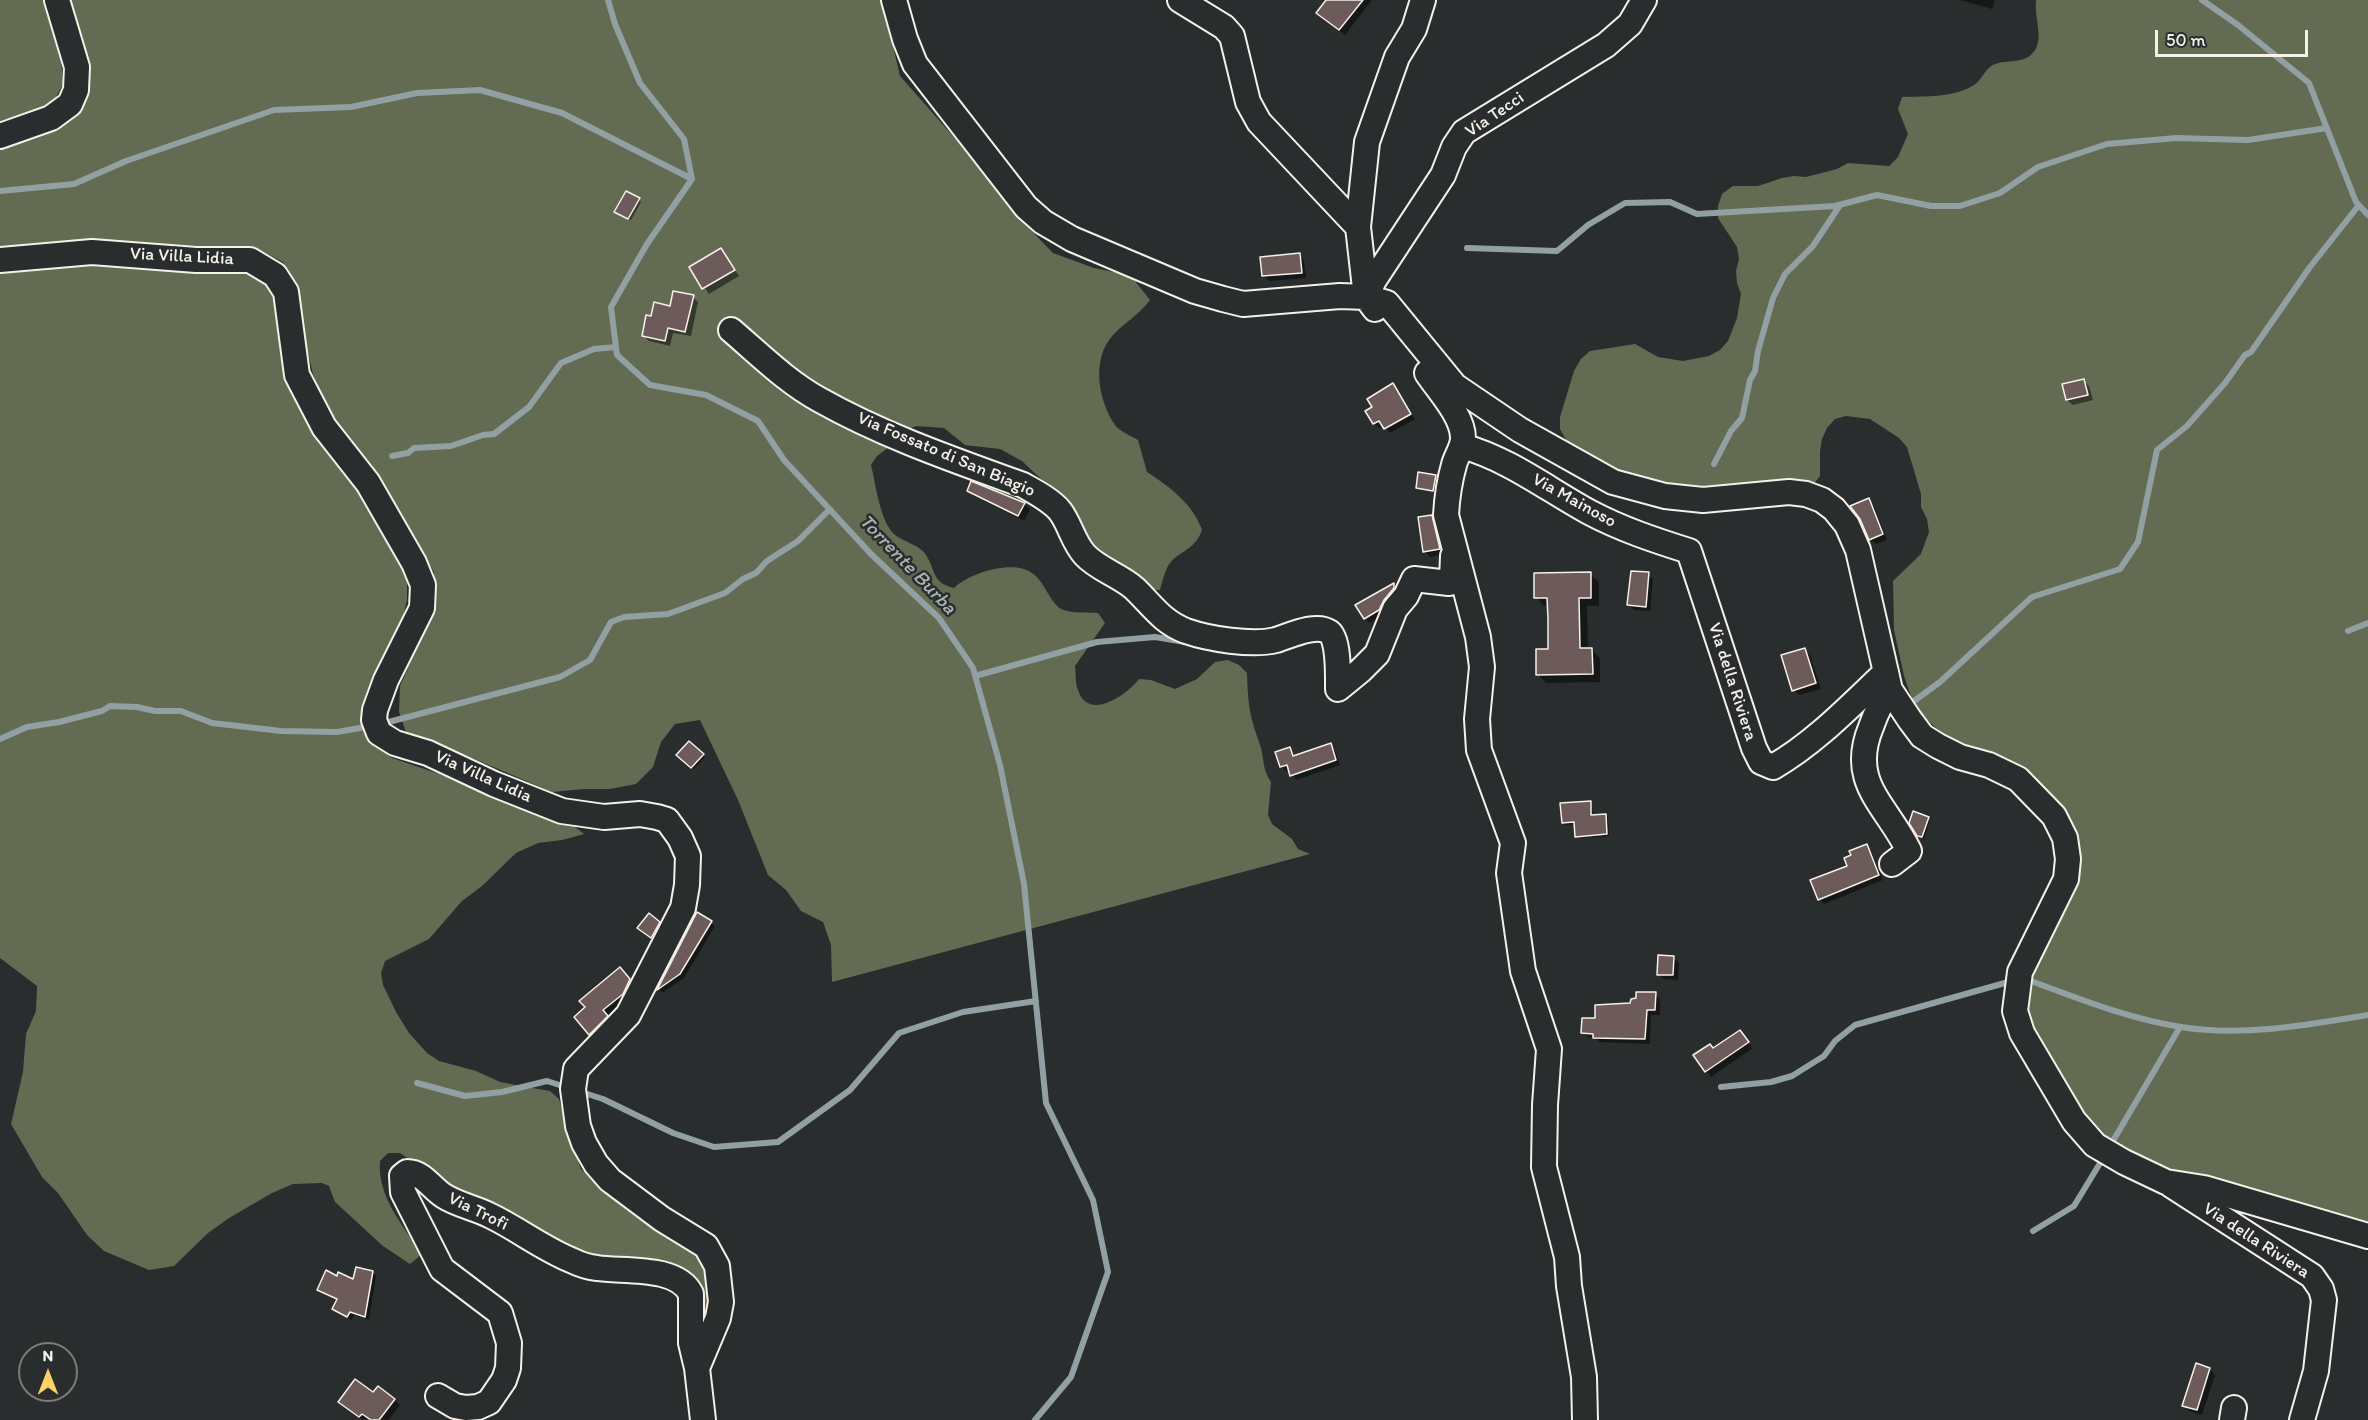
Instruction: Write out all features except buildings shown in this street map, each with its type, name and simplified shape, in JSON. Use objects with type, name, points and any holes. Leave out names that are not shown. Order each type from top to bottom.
[{"type":"street","points":[[0,136],[51,118],[70,104],[76,90],[77,68],[57,0]]},
{"type":"street","points":[[894,0],[915,64],[1026,207],[1043,222],[1072,239],[1195,291],[1243,304],[1340,296],[1366,297],[1387,303],[1455,386],[1520,430],[1613,482],[1665,496],[1703,500],[1789,492],[1806,494],[1822,500],[1834,509],[1847,525],[1858,550],[1888,681],[1922,736],[1960,757],[1989,765],[2018,780],[2054,816],[2065,838],[2068,859],[2066,879],[2020,972],[2015,1011],[2017,1023],[2074,1121],[2095,1145],[2166,1182],[2204,1188],[2368,1236]]},
{"type":"street","points":[[1180,0],[1224,27],[1232,36],[1248,102],[1259,122],[1358,227]]},
{"type":"street","points":[[1424,0],[1414,29],[1397,57],[1367,142],[1358,227],[1366,297],[1418,360],[1450,407],[1463,436],[1462,446],[1454,462],[1447,495],[1446,515],[1478,637],[1482,667],[1477,718],[1479,750],[1514,843],[1509,873],[1523,971],[1549,1049],[1544,1167],[1567,1257],[1569,1286],[1584,1377],[1585,1420]]},
{"type":"street","name":"Via Tecci","points":[[1366,297],[1374,280],[1443,175],[1454,147],[1464,132],[1606,45],[1630,24],[1644,0]]},
{"type":"street","name":"Via Villa Lidia","points":[[0,260],[92,252],[196,260],[250,260],[276,275],[286,292],[297,375],[324,427],[368,483],[414,564],[423,585],[422,608],[386,680],[375,710],[374,720],[379,733],[395,743],[428,753],[494,784],[562,811],[603,817],[640,814],[657,817],[667,820],[680,838],[688,856],[683,908],[628,1015],[576,1069],[573,1089],[578,1126],[584,1143],[596,1164],[610,1180],[662,1219],[706,1246],[713,1256],[720,1277],[721,1302],[718,1318],[697,1368],[703,1420]]},
{"type":"street","name":"Via Fossato di San Biagio","points":[[731,330],[782,373],[819,400],[922,448],[1023,485],[1038,493],[1060,510],[1079,548],[1086,556],[1133,587],[1154,611],[1172,626],[1197,635],[1251,643],[1276,640],[1294,632],[1322,629],[1330,632],[1337,657],[1338,689],[1360,672],[1377,654],[1395,609],[1406,596],[1414,579],[1449,583],[1452,580],[1454,549]]},
{"type":"street","name":"Via Mainoso","points":[[1462,446],[1487,453],[1590,512],[1641,536],[1689,550]]},
{"type":"street","name":"Via della Riviera","points":[[1689,550],[1754,748],[1761,762],[1773,767],[1786,760],[1846,709],[1888,681]]},
{"type":"street","points":[[1888,681],[1862,755],[1868,783],[1909,851],[1892,864]]},
{"type":"street","name":"Via Trofi","points":[[438,1396],[455,1406],[466,1408],[478,1407],[489,1402],[504,1380],[508,1368],[509,1343],[500,1313],[442,1269],[403,1192],[402,1176],[407,1172],[419,1175],[444,1197],[491,1216],[541,1246],[572,1261],[599,1268],[658,1272],[683,1284],[691,1294],[691,1343],[697,1368]]},
{"type":"street","name":"Via della Riviera","points":[[2166,1182],[2307,1272],[2321,1289],[2324,1300],[2316,1371],[2302,1420]]},
{"type":"green space","points":[[0,0],[46,0],[61,57],[63,84],[52,105],[0,121]]},
{"type":"green space","points":[[67,0],[882,0],[900,76],[967,152],[1021,220],[1053,253],[1094,268],[1124,274],[1135,281],[1150,300],[1113,335],[1106,345],[1099,367],[1101,392],[1104,404],[1115,425],[1138,440],[1147,472],[1187,504],[1202,530],[1194,543],[1171,562],[1160,590],[1148,589],[1103,559],[1078,529],[1059,496],[1022,461],[1000,449],[965,445],[944,428],[917,426],[904,430],[894,438],[888,448],[877,456],[871,465],[879,503],[890,529],[895,535],[923,552],[938,580],[947,586],[954,588],[980,573],[1014,567],[1032,573],[1061,609],[1098,613],[1105,623],[1075,666],[1078,690],[1083,699],[1090,704],[1099,705],[1117,698],[1139,679],[1151,680],[1175,689],[1197,679],[1215,662],[1228,660],[1239,665],[1247,673],[1251,715],[1266,772],[1271,782],[1268,815],[1272,824],[1292,839],[1298,849],[1310,854],[832,982],[831,945],[823,922],[801,911],[786,890],[768,875],[738,800],[700,720],[675,724],[661,742],[653,767],[636,784],[610,789],[552,792],[456,751],[407,735],[399,712],[400,686],[434,609],[434,572],[382,485],[334,423],[313,374],[302,328],[297,291],[283,262],[262,251],[149,248],[0,252],[0,145],[72,116]]},
{"type":"green space","points":[[2036,0],[2368,0],[2368,1231],[2227,1181],[2188,1180],[2113,1149],[2068,1096],[2026,1015],[2025,989],[2075,885],[2080,854],[2069,826],[2011,766],[1945,736],[1916,710],[1904,676],[1894,630],[1893,581],[1921,554],[1929,532],[1907,447],[1899,438],[1870,419],[1846,416],[1835,419],[1827,428],[1822,439],[1820,476],[1812,486],[1745,490],[1640,486],[1571,449],[1560,429],[1560,417],[1574,371],[1581,359],[1590,351],[1635,344],[1658,357],[1683,361],[1709,356],[1720,350],[1728,341],[1737,318],[1741,294],[1737,283],[1736,271],[1739,259],[1737,247],[1718,218],[1718,206],[1722,194],[1733,186],[1758,186],[1782,178],[1806,177],[1837,169],[1848,163],[1889,166],[1898,157],[1908,134],[1898,109],[1902,97],[1939,96],[1958,92],[1977,83],[1993,65],[2029,56],[2038,41]]},
{"type":"green space","points":[[33,261],[237,270],[262,278],[275,300],[282,356],[296,401],[360,490],[407,569],[407,600],[372,742],[392,758],[463,782],[570,823],[584,834],[538,843],[516,853],[482,886],[462,901],[429,939],[385,961],[381,973],[383,985],[409,1033],[427,1053],[439,1061],[476,1071],[500,1082],[550,1091],[559,1099],[568,1134],[581,1169],[609,1196],[691,1244],[710,1276],[708,1311],[701,1322],[701,1294],[595,1257],[522,1223],[449,1186],[400,1153],[388,1153],[380,1161],[380,1174],[393,1210],[422,1254],[410,1264],[383,1246],[335,1202],[329,1186],[322,1183],[293,1184],[272,1193],[208,1233],[174,1266],[149,1270],[104,1251],[87,1235],[58,1193],[42,1177],[11,1124],[23,1072],[26,1034],[36,1011],[37,986],[0,958],[0,266]]},
{"type":"waterway","name":"Torrente Burba","points":[[608,0],[615,24],[640,83],[684,139],[692,179],[647,244],[611,307],[617,355],[650,385],[706,395],[758,421],[784,460],[871,554],[939,618],[973,668],[1000,765],[1024,884],[1046,1103],[1093,1200],[1108,1272],[1071,1377],[1035,1420]]},
{"type":"waterway","points":[[2202,0],[2238,25],[2309,83],[2356,202],[2368,215]]},
{"type":"waterway","points":[[0,191],[74,184],[126,161],[274,110],[351,107],[417,93],[480,90],[562,113],[692,179]]},
{"type":"waterway","points":[[1467,248],[1557,251],[1588,225],[1625,203],[1670,202],[1697,214],[1835,206],[1877,195],[1931,206],[1960,206],[2000,193],[2038,167],[2107,144],[2176,138],[2248,140],[2327,128]]},
{"type":"waterway","points":[[1714,464],[1731,431],[1742,418],[1773,298],[1785,274],[1813,246],[1840,205]]},
{"type":"waterway","points":[[1910,704],[1940,682],[2032,597],[2120,569],[2138,542],[2157,450],[2187,426],[2225,383],[2245,355],[2251,352],[2310,267],[2359,205]]},
{"type":"waterway","points":[[392,456],[408,453],[414,448],[451,446],[483,435],[494,434],[529,407],[561,363],[594,349],[616,347]]},
{"type":"waterway","points":[[381,724],[560,677],[590,660],[611,622],[624,617],[668,614],[725,593],[798,541],[830,509]]},
{"type":"waterway","points":[[2348,631],[2368,623]]},
{"type":"waterway","points":[[975,676],[1097,642],[1155,637],[1185,642]]},
{"type":"waterway","points":[[0,739],[27,727],[59,722],[102,711],[110,706],[137,707],[155,711],[181,711],[212,723],[281,731],[337,732],[371,726]]},
{"type":"waterway","points":[[1721,1087],[1771,1082],[1792,1076],[1824,1056],[1835,1041],[1855,1025],[2012,981]]},
{"type":"waterway","points":[[2025,981],[2031,981],[2143,1019],[2204,1030],[2274,1028],[2368,1015]]},
{"type":"waterway","points":[[578,1091],[603,1099],[673,1133],[714,1147],[778,1142],[850,1090],[899,1033],[963,1012],[1036,1001]]},
{"type":"waterway","points":[[2110,1146],[2180,1027]]},
{"type":"waterway","points":[[417,1083],[465,1096],[502,1092],[547,1081],[569,1088]]},
{"type":"waterway","points":[[2033,1231],[2074,1206],[2105,1155]]}]
